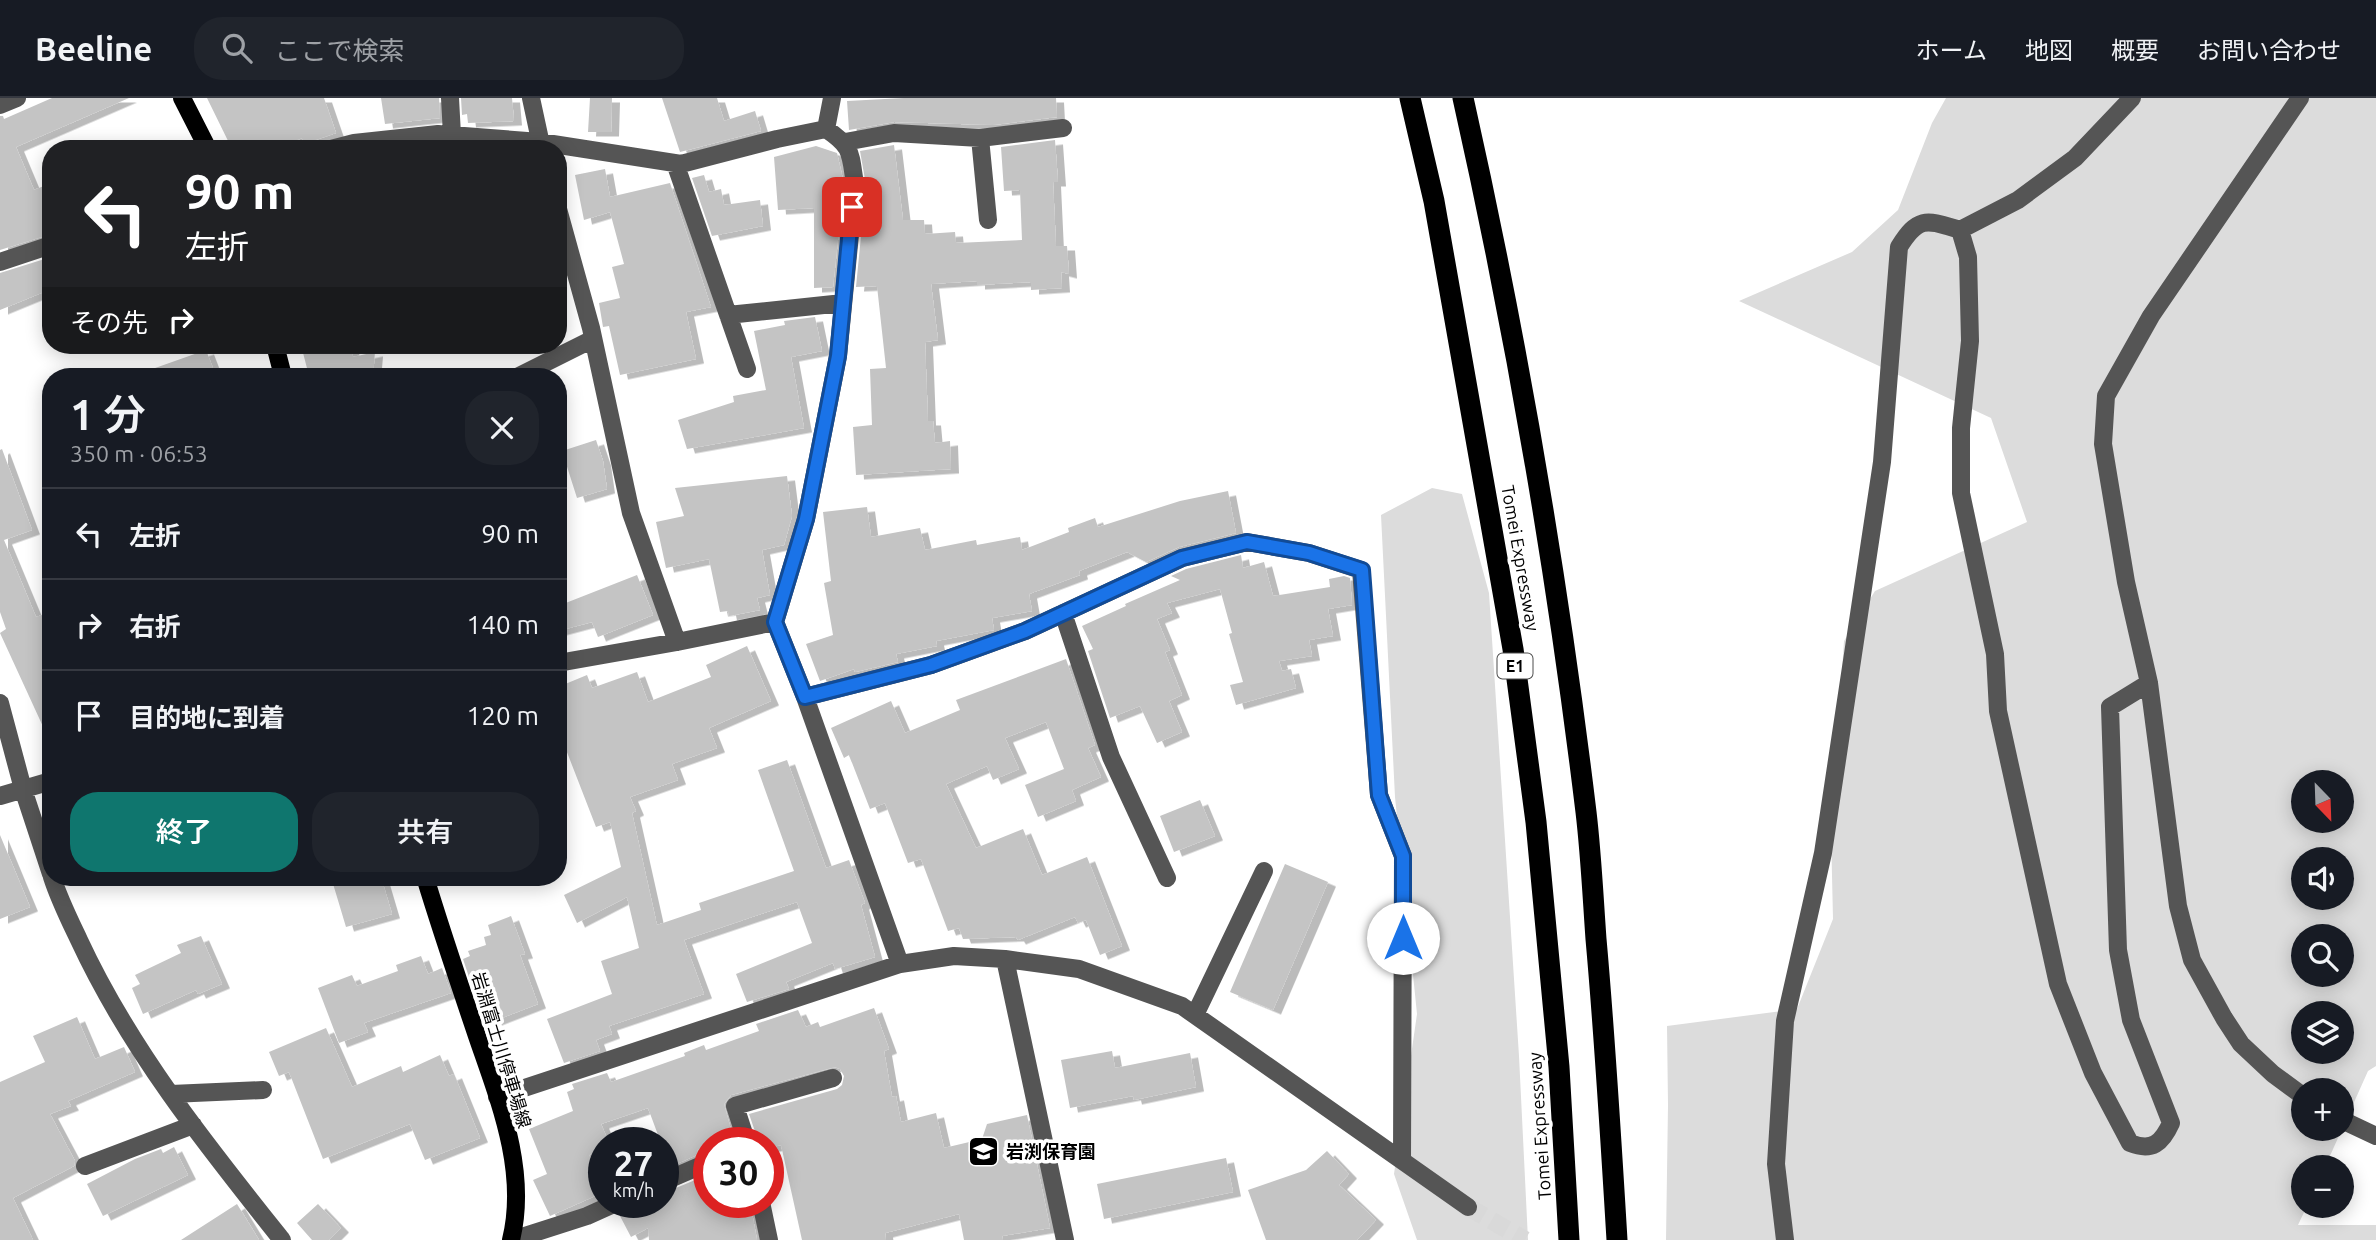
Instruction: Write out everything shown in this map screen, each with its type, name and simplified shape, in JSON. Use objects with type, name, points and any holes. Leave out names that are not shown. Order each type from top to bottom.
[{"type":"highway","name":"Tomei Expressway","points":[[1410,98],[1436,214],[1513,649],[1536,822],[1559,1067],[1569,1240]]},
{"type":"highway","name":"Tomei Expressway","points":[[1463,98],[1492,226],[1560,612],[1587,815],[1618,1240]]},
{"type":"main road","points":[[182,98],[203,140]]},
{"type":"main road","name":"岩淵富士川停車場線","points":[[428,886],[498,1097],[513,1157],[516,1208],[511,1240]]},
{"type":"street","points":[[0,105],[17,98]]},
{"type":"street","points":[[450,98],[452,135]]},
{"type":"street","points":[[531,98],[540,140]]},
{"type":"street","points":[[826,130],[831,98]]},
{"type":"street","points":[[1785,1240],[1776,1164],[1785,1021],[1823,853],[1880,476],[1899,247],[1910,229],[1929,221],[1960,230],[2018,200],[2075,158],[2132,98]]},
{"type":"street","points":[[2291,1087],[2241,1044],[2192,960],[2178,906],[2149,683],[2126,582],[2103,443],[2106,396],[2151,316],[2300,98]]},
{"type":"street","points":[[845,142],[894,133],[981,138],[1063,128]]},
{"type":"street","points":[[567,149],[681,164],[777,139],[826,130],[845,142],[855,184],[838,356],[806,519],[775,622],[805,697],[900,964]]},
{"type":"street","points":[[384,140],[438,134],[492,140]]},
{"type":"street","points":[[981,138],[988,220]]},
{"type":"street","points":[[675,163],[747,369]]},
{"type":"street","points":[[1960,230],[1968,257],[1970,341],[1961,429],[1961,493],[1995,654],[1998,711],[2058,984],[2093,1073],[2130,1143],[2142,1148],[2155,1145],[2166,1135],[2171,1123],[2131,1020],[2118,950],[2110,707],[2149,683]]},
{"type":"street","points":[[567,242],[593,339],[631,513],[677,642]]},
{"type":"street","points":[[0,262],[42,248]]},
{"type":"street","points":[[728,315],[843,303]]},
{"type":"street","points":[[567,352],[593,339]]},
{"type":"street","points":[[535,368],[563,354]]},
{"type":"street","points":[[805,697],[931,665],[1025,631],[1182,558],[1247,542],[1309,553],[1362,570],[1379,795],[1403,856],[1402,1159]]},
{"type":"street","points":[[1063,613],[1111,757],[1167,878]]},
{"type":"street","points":[[567,661],[775,622]]},
{"type":"street","points":[[0,703],[42,847]]},
{"type":"street","points":[[0,796],[42,784]]},
{"type":"street","points":[[1195,1015],[1264,871]]},
{"type":"street","points":[[54,886],[96,976],[147,1060],[193,1125],[282,1240]]},
{"type":"street","points":[[498,1097],[900,964],[954,956],[1005,959],[1079,969],[1182,1006],[1468,1207]]},
{"type":"street","points":[[1005,959],[1065,1240]]},
{"type":"street","points":[[741,1127],[734,1106],[833,1078]]},
{"type":"street","points":[[171,1094],[262,1090]]},
{"type":"street","points":[[85,1166],[193,1125]]},
{"type":"street","points":[[2354,1126],[2376,1136]]},
{"type":"street","points":[[511,1240],[588,1216]]},
{"type":"street","points":[[764,1218],[769,1240]]},
{"type":"shaded area","points":[[1946,98],[2376,98],[2376,1066],[2368,1071],[2354,1102],[2354,1078],[2291,1078],[2291,1141],[2337,1141],[2330,1155],[2291,1155],[2291,1218],[2301,1218],[2298,1225],[2376,1225],[2376,1240],[1666,1240],[1667,1026],[1797,1009],[1833,919],[1831,832],[1844,641],[1875,591],[2027,522],[1991,418],[1739,301],[1852,252],[1898,210],[1932,123]]},
{"type":"shaded area","points":[[1432,488],[1462,494],[1489,593],[1528,1240],[1417,1240],[1394,1174],[1417,1014],[1395,797],[1381,515]]},
{"type":"building","points":[[52,98],[129,98],[16,147],[34,190],[42,187],[42,237],[0,250],[0,116],[4,119]]},
{"type":"building","points":[[207,98],[324,98],[336,133],[316,140],[228,140]]},
{"type":"building","points":[[381,98],[439,98],[440,118],[385,124]]},
{"type":"building","points":[[461,98],[512,98],[514,121],[468,123],[467,114],[462,115]]},
{"type":"building","points":[[590,98],[612,98],[611,132],[588,132]]},
{"type":"building","points":[[662,98],[717,98],[724,121],[755,111],[761,131],[680,152]]},
{"type":"building","points":[[904,98],[1056,98],[1057,117],[993,125],[894,122],[849,130],[847,101]]},
{"type":"building","points":[[1055,140],[1058,182],[1053,182],[1056,246],[1067,246],[1069,274],[1061,272],[1062,288],[1031,290],[1031,282],[931,284],[938,340],[925,342],[928,421],[933,421],[935,443],[950,441],[951,469],[856,475],[853,427],[872,425],[870,369],[886,368],[877,286],[856,287],[866,185],[860,151],[894,145],[903,220],[924,220],[925,234],[955,232],[956,243],[1022,240],[1020,190],[1004,191],[1001,147]]},
{"type":"building","points":[[816,146],[837,153],[844,184],[833,287],[814,288],[814,208],[778,210],[774,157]]},
{"type":"building","points":[[605,169],[610,197],[670,183],[711,307],[686,312],[696,359],[620,375],[609,326],[603,327],[599,303],[620,298],[612,267],[624,264],[610,212],[584,220],[575,175]]},
{"type":"building","points":[[704,175],[709,192],[721,189],[724,205],[760,200],[763,226],[712,236],[692,178]]},
{"type":"building","points":[[42,260],[42,293],[0,310],[0,273]]},
{"type":"building","points":[[815,317],[822,351],[791,357],[804,428],[687,449],[678,420],[734,402],[733,396],[766,390],[754,331],[785,325],[784,321]]},
{"type":"building","points":[[195,354],[208,354],[213,368],[155,368]]},
{"type":"building","points":[[303,354],[352,354],[353,357],[375,354],[374,368],[307,368]]},
{"type":"building","points":[[596,440],[603,461],[607,489],[577,498],[567,467],[567,449]]},
{"type":"building","points":[[2,449],[32,530],[4,540],[36,617],[42,615],[42,724],[0,633],[6,629],[0,612]]},
{"type":"building","points":[[787,476],[792,516],[784,545],[762,550],[770,595],[757,598],[760,610],[729,616],[728,611],[720,612],[709,559],[666,568],[656,522],[684,516],[675,488]]},
{"type":"building","points":[[1228,491],[1236,533],[1179,547],[1146,562],[1127,552],[1079,571],[1080,575],[1029,594],[1032,611],[992,618],[994,630],[936,641],[937,646],[896,654],[898,662],[855,672],[854,669],[820,681],[806,644],[833,635],[824,583],[831,581],[823,512],[867,507],[871,537],[920,528],[925,550],[976,540],[977,545],[1020,537],[1022,550],[1069,532],[1068,528],[1095,518],[1098,527],[1180,501]]},
{"type":"building","points":[[1241,555],[1243,568],[1264,562],[1273,596],[1330,587],[1329,579],[1344,576],[1350,578],[1352,605],[1328,609],[1333,636],[1309,640],[1312,656],[1279,661],[1282,671],[1291,669],[1296,688],[1236,705],[1230,685],[1243,682],[1220,589],[1167,603],[1172,613],[1157,619],[1170,650],[1165,652],[1182,695],[1169,701],[1182,732],[1157,743],[1140,706],[1110,718],[1088,651],[1093,649],[1082,626],[1180,580],[1171,576],[1186,569]]},
{"type":"building","points":[[637,575],[653,615],[598,637],[592,622],[567,629],[567,602]]},
{"type":"building","points":[[747,646],[771,701],[709,728],[717,748],[672,764],[678,780],[630,797],[636,811],[632,813],[657,925],[701,910],[699,903],[794,871],[758,770],[787,760],[826,868],[849,860],[865,903],[861,905],[875,957],[835,969],[833,963],[786,982],[789,989],[747,1002],[736,974],[812,943],[797,902],[684,940],[704,994],[609,1026],[612,1034],[596,1040],[600,1051],[564,1063],[547,1019],[612,994],[601,961],[639,948],[627,897],[577,923],[564,895],[621,867],[610,822],[596,827],[567,752],[567,683],[587,675],[592,688],[637,672],[648,702],[711,677],[706,665]]},
{"type":"building","points":[[1066,659],[1095,745],[1088,748],[1101,777],[1072,790],[1076,801],[1038,817],[1025,785],[1064,769],[1046,722],[1005,738],[1019,769],[993,780],[987,766],[946,784],[976,848],[1023,829],[1042,875],[1087,857],[1122,946],[1100,955],[1086,920],[1078,923],[1075,917],[1018,940],[1016,937],[963,939],[959,928],[948,931],[921,859],[908,863],[885,803],[870,809],[849,755],[844,758],[831,728],[891,701],[905,733],[960,710],[956,700]]},
{"type":"building","points":[[1200,800],[1215,836],[1174,852],[1160,816]]},
{"type":"building","points":[[0,835],[30,907],[0,919]]},
{"type":"building","points":[[1285,864],[1328,882],[1273,1010],[1230,992]]},
{"type":"building","points":[[334,886],[384,886],[392,914],[346,927]]},
{"type":"building","points":[[511,916],[525,954],[520,955],[538,1004],[494,1021],[480,983],[472,986],[463,959],[470,956],[468,951],[486,945],[484,937],[491,935],[488,925]]},
{"type":"building","points":[[201,936],[222,984],[198,994],[196,990],[143,1014],[132,988],[140,984],[135,975],[181,953],[177,945]]},
{"type":"building","points":[[421,956],[428,974],[442,968],[451,993],[364,1023],[368,1032],[339,1043],[318,988],[352,975],[357,986],[398,971],[396,965]]},
{"type":"building","points":[[874,1008],[889,1049],[884,1051],[892,1097],[896,1096],[901,1122],[936,1113],[944,1148],[982,1139],[987,1124],[1027,1115],[1050,1228],[1002,1236],[1003,1240],[964,1240],[959,1214],[885,1233],[886,1240],[802,1240],[784,1159],[784,1127],[753,1127],[749,1114],[837,1089],[842,1085],[844,1076],[840,1069],[835,1067],[731,1095],[724,1104],[730,1127],[693,1127],[693,1157],[679,1163],[679,1127],[655,1127],[648,1108],[601,1124],[602,1127],[588,1127],[588,1199],[550,1216],[533,1180],[547,1174],[529,1129],[573,1111],[567,1092],[574,1089],[572,1084],[607,1073],[611,1082],[685,1056],[684,1053],[704,1045],[706,1050],[759,1031],[756,1024],[798,1010],[806,1027],[818,1022],[820,1027]]},
{"type":"building","points":[[77,1017],[95,1059],[124,1047],[135,1072],[68,1101],[71,1106],[50,1114],[75,1161],[74,1166],[13,1198],[33,1240],[0,1240],[0,1082],[45,1062],[33,1036]]},
{"type":"building","points":[[326,1028],[352,1087],[401,1066],[403,1072],[440,1055],[449,1076],[454,1074],[480,1138],[425,1160],[410,1124],[323,1159],[289,1072],[279,1076],[269,1052]]},
{"type":"building","points":[[1112,1051],[1115,1068],[1190,1053],[1196,1087],[1134,1100],[1133,1096],[1070,1108],[1061,1060]]},
{"type":"building","points":[[174,1147],[188,1175],[103,1216],[87,1184],[135,1159],[161,1149],[163,1153]]},
{"type":"building","points":[[1327,1151],[1349,1174],[1339,1185],[1376,1220],[1357,1240],[1266,1240],[1248,1190],[1306,1170]]},
{"type":"building","points":[[1226,1158],[1233,1192],[1104,1219],[1097,1184]]},
{"type":"building","points":[[693,1181],[693,1218],[753,1218],[757,1240],[649,1240],[648,1228],[631,1237],[621,1218],[679,1218],[679,1187]]},
{"type":"building","points":[[237,1204],[259,1240],[181,1240]]},
{"type":"building","points":[[318,1204],[341,1228],[329,1240],[312,1240],[297,1223]]},
{"type":"tunnel","points":[[1468,1207],[1525,1240]]},
{"type":"place","name":"岩渕保育園","points":[[983,1151]]},
{"type":"route","points":[[852,207],[838,356],[806,519],[775,622],[805,697],[931,665],[1025,631],[1182,558],[1247,542],[1309,553],[1362,570],[1379,795],[1403,856],[1403,938]]}]
